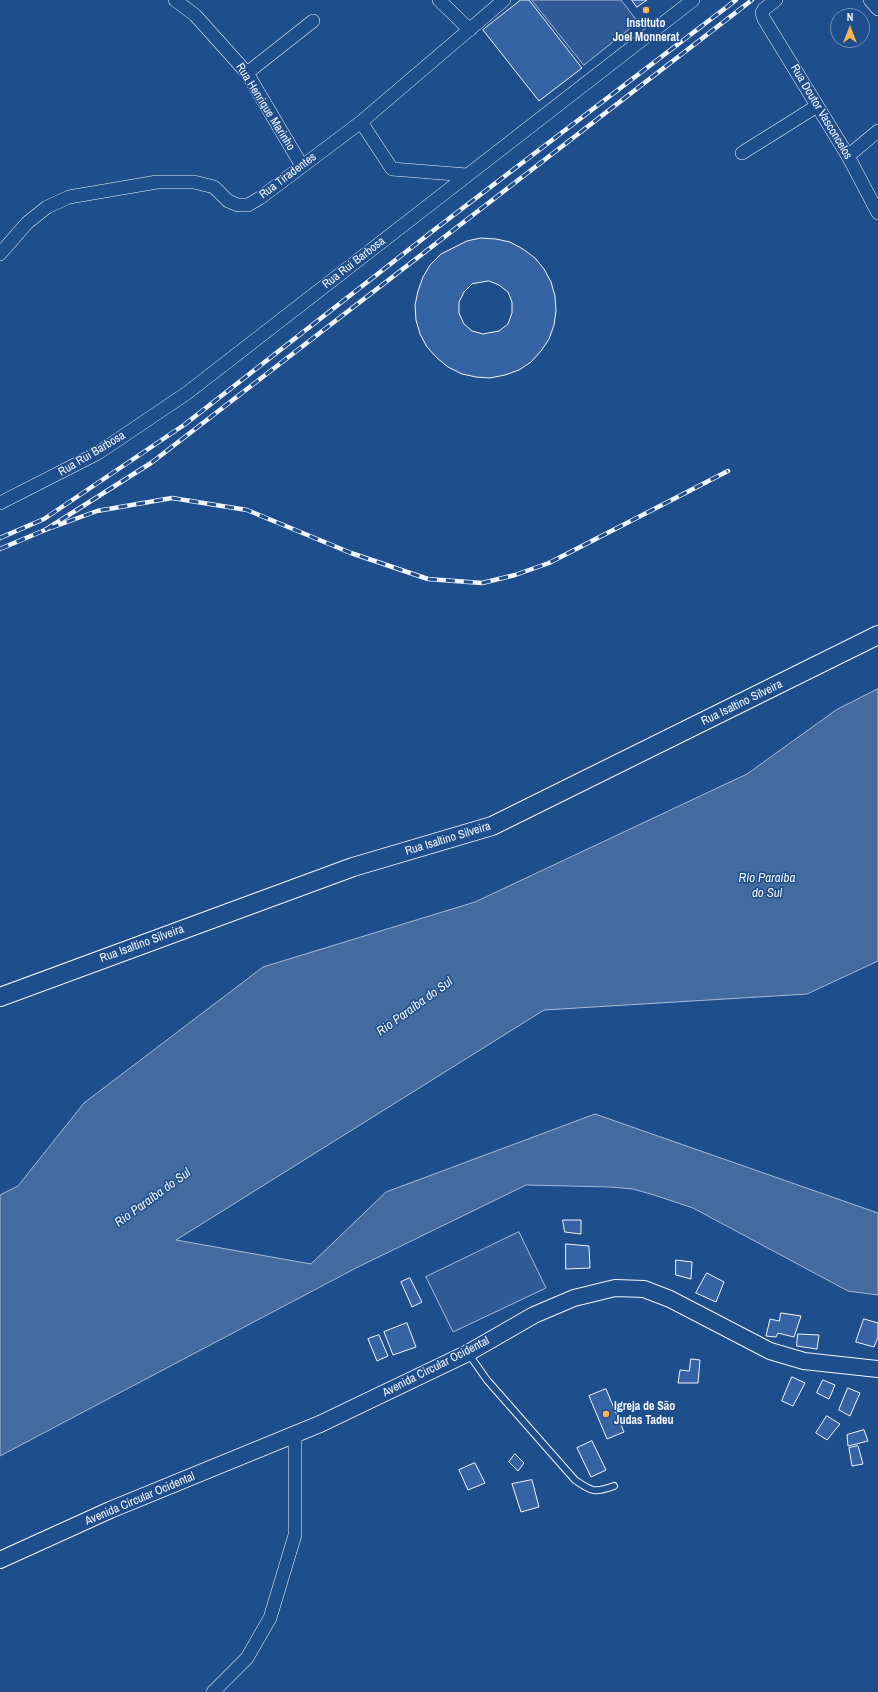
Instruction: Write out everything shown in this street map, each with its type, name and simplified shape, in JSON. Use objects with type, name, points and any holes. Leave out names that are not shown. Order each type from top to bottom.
[{"type":"main road","name":"Rua Isaltino Silveira","points":[[0,997],[353,866],[492,826],[878,635]]},
{"type":"street","name":"Rua Henrique Marinho","points":[[175,0],[195,15],[247,73],[302,166]]},
{"type":"street","points":[[439,0],[470,30]]},
{"type":"street","name":"Rua Tiradentes","points":[[0,254],[27,223],[46,207],[69,198],[157,182],[194,182],[214,187],[228,200],[238,206],[248,205],[260,198],[361,122],[504,0]]},
{"type":"street","name":"Rua Rui Barbosa","points":[[0,503],[98,453],[187,393],[693,0]]},
{"type":"street","name":"Rua Doutor Vasconcelos","points":[[776,0],[764,9],[762,13],[764,19],[848,156],[878,213]]},
{"type":"street","points":[[870,0],[878,9]]},
{"type":"street","points":[[247,73],[313,21]]},
{"type":"street","points":[[742,154],[817,106]]},
{"type":"street","points":[[361,122],[392,170],[467,175]]},
{"type":"street","points":[[848,156],[878,132]]},
{"type":"street","name":"Avenida Circular Ocidental","points":[[0,1560],[110,1510],[296,1434],[468,1353],[534,1316],[574,1298],[615,1288],[644,1289],[670,1299],[770,1351],[804,1361],[878,1369]]},
{"type":"street","points":[[213,1692],[247,1658],[270,1618],[296,1535],[296,1434]]},
{"type":"lane","points":[[468,1353],[486,1380],[576,1480],[589,1490],[600,1491],[614,1486]]},
{"type":"shaded area","points":[[532,0],[621,0],[638,22],[584,65]]},
{"type":"shaded area","points":[[519,1232],[546,1288],[453,1332],[426,1277]]},
{"type":"water","name":"Rio Paraíba do Sul","points":[[878,689],[878,961],[807,994],[544,1010],[176,1240],[311,1264],[386,1192],[595,1114],[878,1213],[878,1295],[848,1291],[693,1208],[654,1195],[633,1189],[611,1187],[526,1185],[356,1268],[0,1456],[0,1195],[18,1186],[84,1103],[263,967],[475,902],[747,774],[836,710]]},
{"type":"building","points":[[521,0],[529,0],[582,68],[539,101],[483,30]]},
{"type":"building","name":"Instituto Joel Monnerat","points":[[632,0],[647,0],[637,7]]},
{"type":"building","points":[[481,238],[496,239],[510,242],[523,249],[535,258],[544,269],[551,282],[555,296],[556,311],[554,325],[549,339],[531,362],[519,370],[505,375],[490,378],[476,377],[462,374],[448,367],[427,347],[420,334],[416,320],[415,305],[418,291],[423,277],[430,265],[441,254],[467,241]],"holes":[[[489,281],[499,285],[508,292],[512,302],[512,313],[508,324],[499,331],[483,334],[472,331],[464,324],[459,313],[459,302],[464,292],[472,284]]]},
{"type":"building","points":[[563,1220],[581,1220],[581,1234],[565,1232]]},
{"type":"building","points":[[566,1244],[589,1246],[590,1268],[566,1269]]},
{"type":"building","points":[[676,1260],[692,1262],[691,1279],[676,1275]]},
{"type":"building","points":[[707,1273],[724,1282],[716,1302],[696,1293]]},
{"type":"building","points":[[410,1278],[422,1302],[412,1307],[401,1282]]},
{"type":"building","points":[[781,1313],[801,1316],[794,1337],[778,1333],[776,1337],[766,1336],[770,1319],[779,1321]]},
{"type":"building","points":[[864,1319],[878,1323],[878,1337],[874,1347],[856,1342]]},
{"type":"building","points":[[407,1323],[416,1347],[393,1355],[384,1332]]},
{"type":"building","points":[[798,1334],[819,1335],[817,1349],[797,1346]]},
{"type":"building","points":[[379,1335],[388,1356],[377,1361],[368,1339]]},
{"type":"building","points":[[691,1359],[700,1360],[698,1383],[678,1383],[680,1370],[689,1371]]},
{"type":"building","points":[[792,1377],[805,1383],[793,1406],[782,1401]]},
{"type":"building","points":[[823,1380],[835,1385],[829,1399],[817,1393]]},
{"type":"building","points":[[848,1388],[860,1393],[850,1416],[839,1410]]},
{"type":"building","name":"Igreja de São Judas Tadeu","points":[[606,1389],[624,1432],[607,1439],[589,1396]]},
{"type":"building","points":[[827,1416],[840,1424],[827,1440],[816,1433]]},
{"type":"building","points":[[864,1430],[868,1441],[848,1446],[847,1435]]},
{"type":"building","points":[[592,1441],[606,1470],[591,1477],[577,1448]]},
{"type":"building","points":[[858,1446],[863,1464],[852,1466],[849,1448]]},
{"type":"building","points":[[515,1454],[524,1463],[518,1471],[509,1462]]},
{"type":"building","points":[[475,1463],[485,1483],[468,1490],[459,1470]]},
{"type":"building","points":[[532,1480],[539,1507],[521,1512],[512,1484]]},
{"type":"railway","points":[[0,538],[44,519],[184,425],[434,230],[736,0]]},
{"type":"railway","points":[[45,530],[151,463],[752,0]]},
{"type":"railway","points":[[0,549],[45,530],[97,511],[172,498],[247,510],[351,553],[428,579],[482,583],[515,575],[549,563],[728,471]]},
{"type":"place","name":"Instituto Joel Monnerat","points":[[646,10]]},
{"type":"place","name":"Igreja de São Judas Tadeu","points":[[606,1414]]}]
